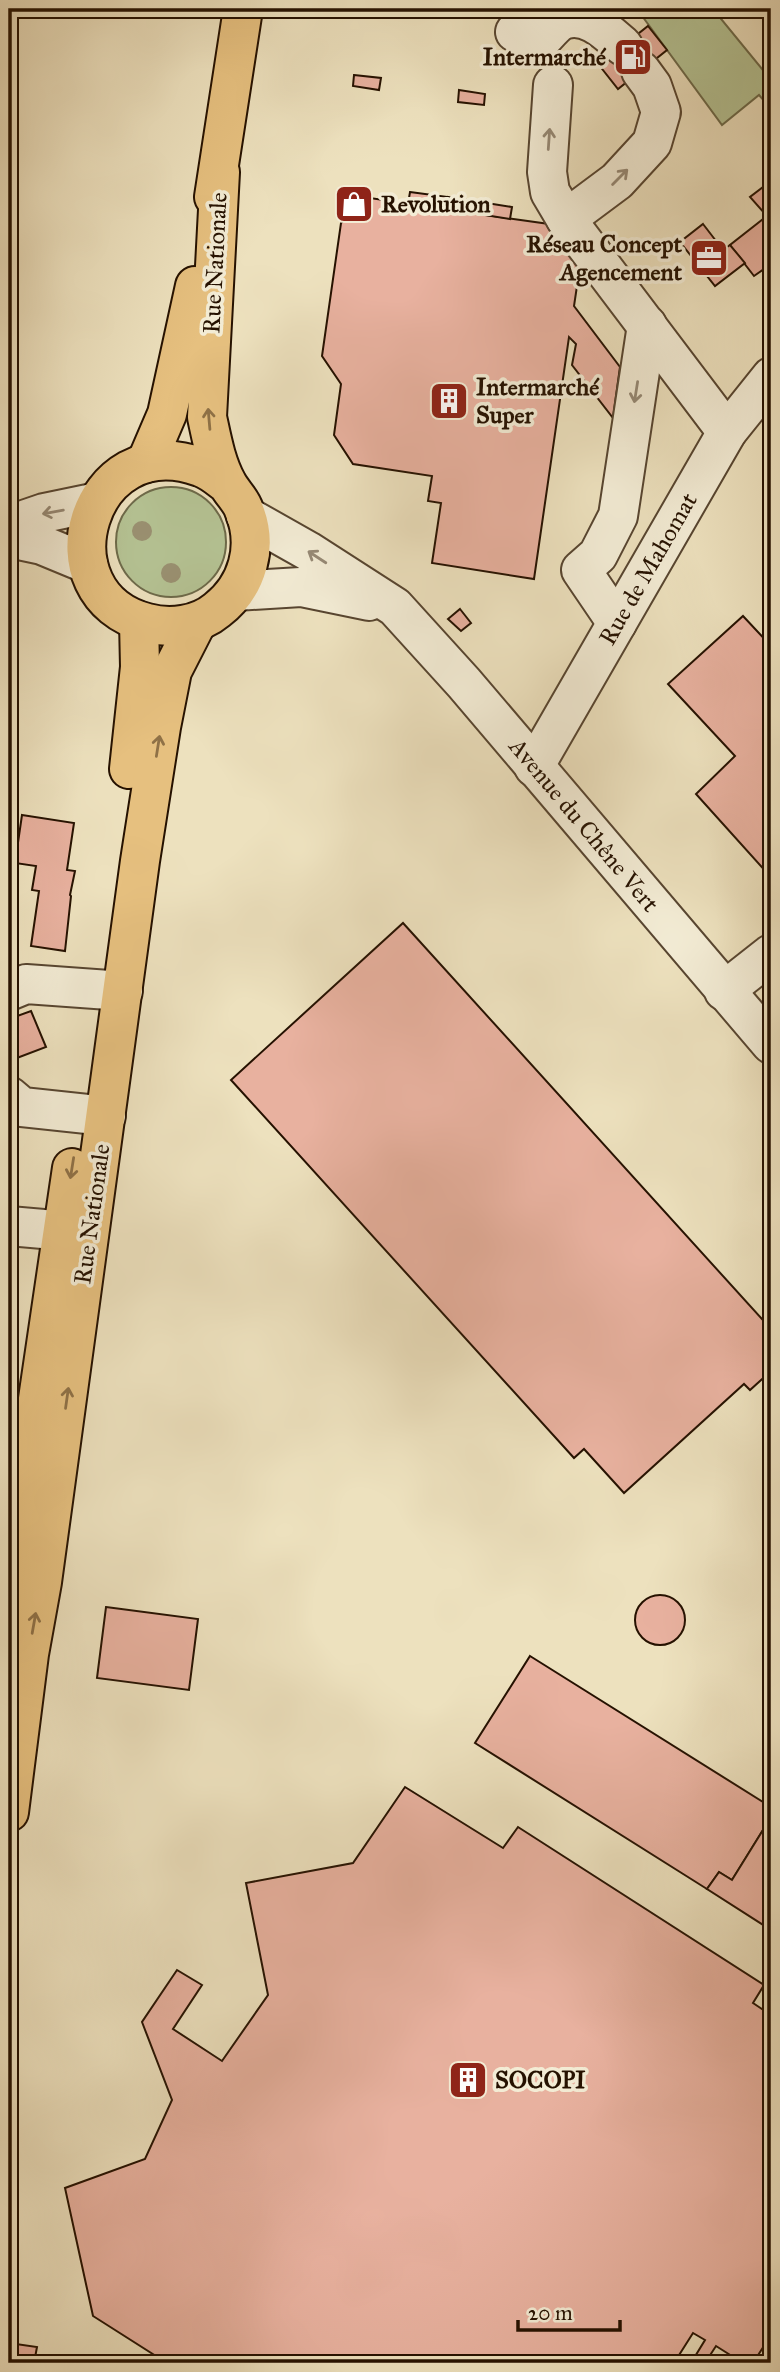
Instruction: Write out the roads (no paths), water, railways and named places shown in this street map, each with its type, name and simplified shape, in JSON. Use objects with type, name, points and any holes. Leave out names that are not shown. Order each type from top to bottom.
[{"type":"main road","points":[[220,172],[243,9]]},
{"type":"main road","name":"Rue Nationale","points":[[146,463],[167,414],[220,172]]},
{"type":"main road","name":"Rue Nationale","points":[[220,172],[207,417],[214,452],[227,484]]},
{"type":"main road","points":[[175,460],[203,467],[227,484],[244,508],[252,536],[249,565],[236,591],[219,609],[197,622],[158,626],[121,612],[106,599],[95,583],[88,564],[85,538],[91,513],[104,491],[123,474],[146,463],[175,460]]},
{"type":"main road","name":"Rue Nationale","points":[[130,860],[140,667],[139,621]]},
{"type":"main road","name":"Rue Nationale","points":[[9,1812],[76,1232],[130,860],[172,671],[197,622]]},
{"type":"main road","name":"Rue Nationale","points":[[9,1596],[76,1232]]},
{"type":"street","points":[[515,32],[542,39],[563,20],[584,18],[607,31],[632,58],[652,86],[661,112],[652,142],[617,181],[558,205]]},
{"type":"street","points":[[553,85],[547,172],[558,205],[727,432]]},
{"type":"street","points":[[617,623],[581,570],[598,555],[618,516],[647,325]]},
{"type":"street","name":"Rue de Mahomat","points":[[534,767],[727,432],[771,377]]},
{"type":"street","points":[[9,524],[44,513],[97,502]]},
{"type":"street","name":"Avenue du Chêne Vert","points":[[246,516],[308,551],[395,607],[464,683],[771,1044]]},
{"type":"street","points":[[9,538],[42,545],[88,564]]},
{"type":"street","points":[[236,591],[301,587],[395,607]]},
{"type":"street","points":[[724,991],[771,954]]},
{"type":"street","points":[[9,991],[26,984],[111,990]]},
{"type":"street","points":[[9,1096],[22,1107],[93,1114]]},
{"type":"street","points":[[9,1226],[76,1232]]},
{"type":"place","name":"Intermarché","points":[[633,57]]},
{"type":"place","name":"Revolution","points":[[354,204]]},
{"type":"place","name":"Réseau Concept Agencement","points":[[709,258]]},
{"type":"place","name":"Intermarché Super","points":[[449,401]]},
{"type":"place","name":"SOCOPI","points":[[468,2080]]}]
